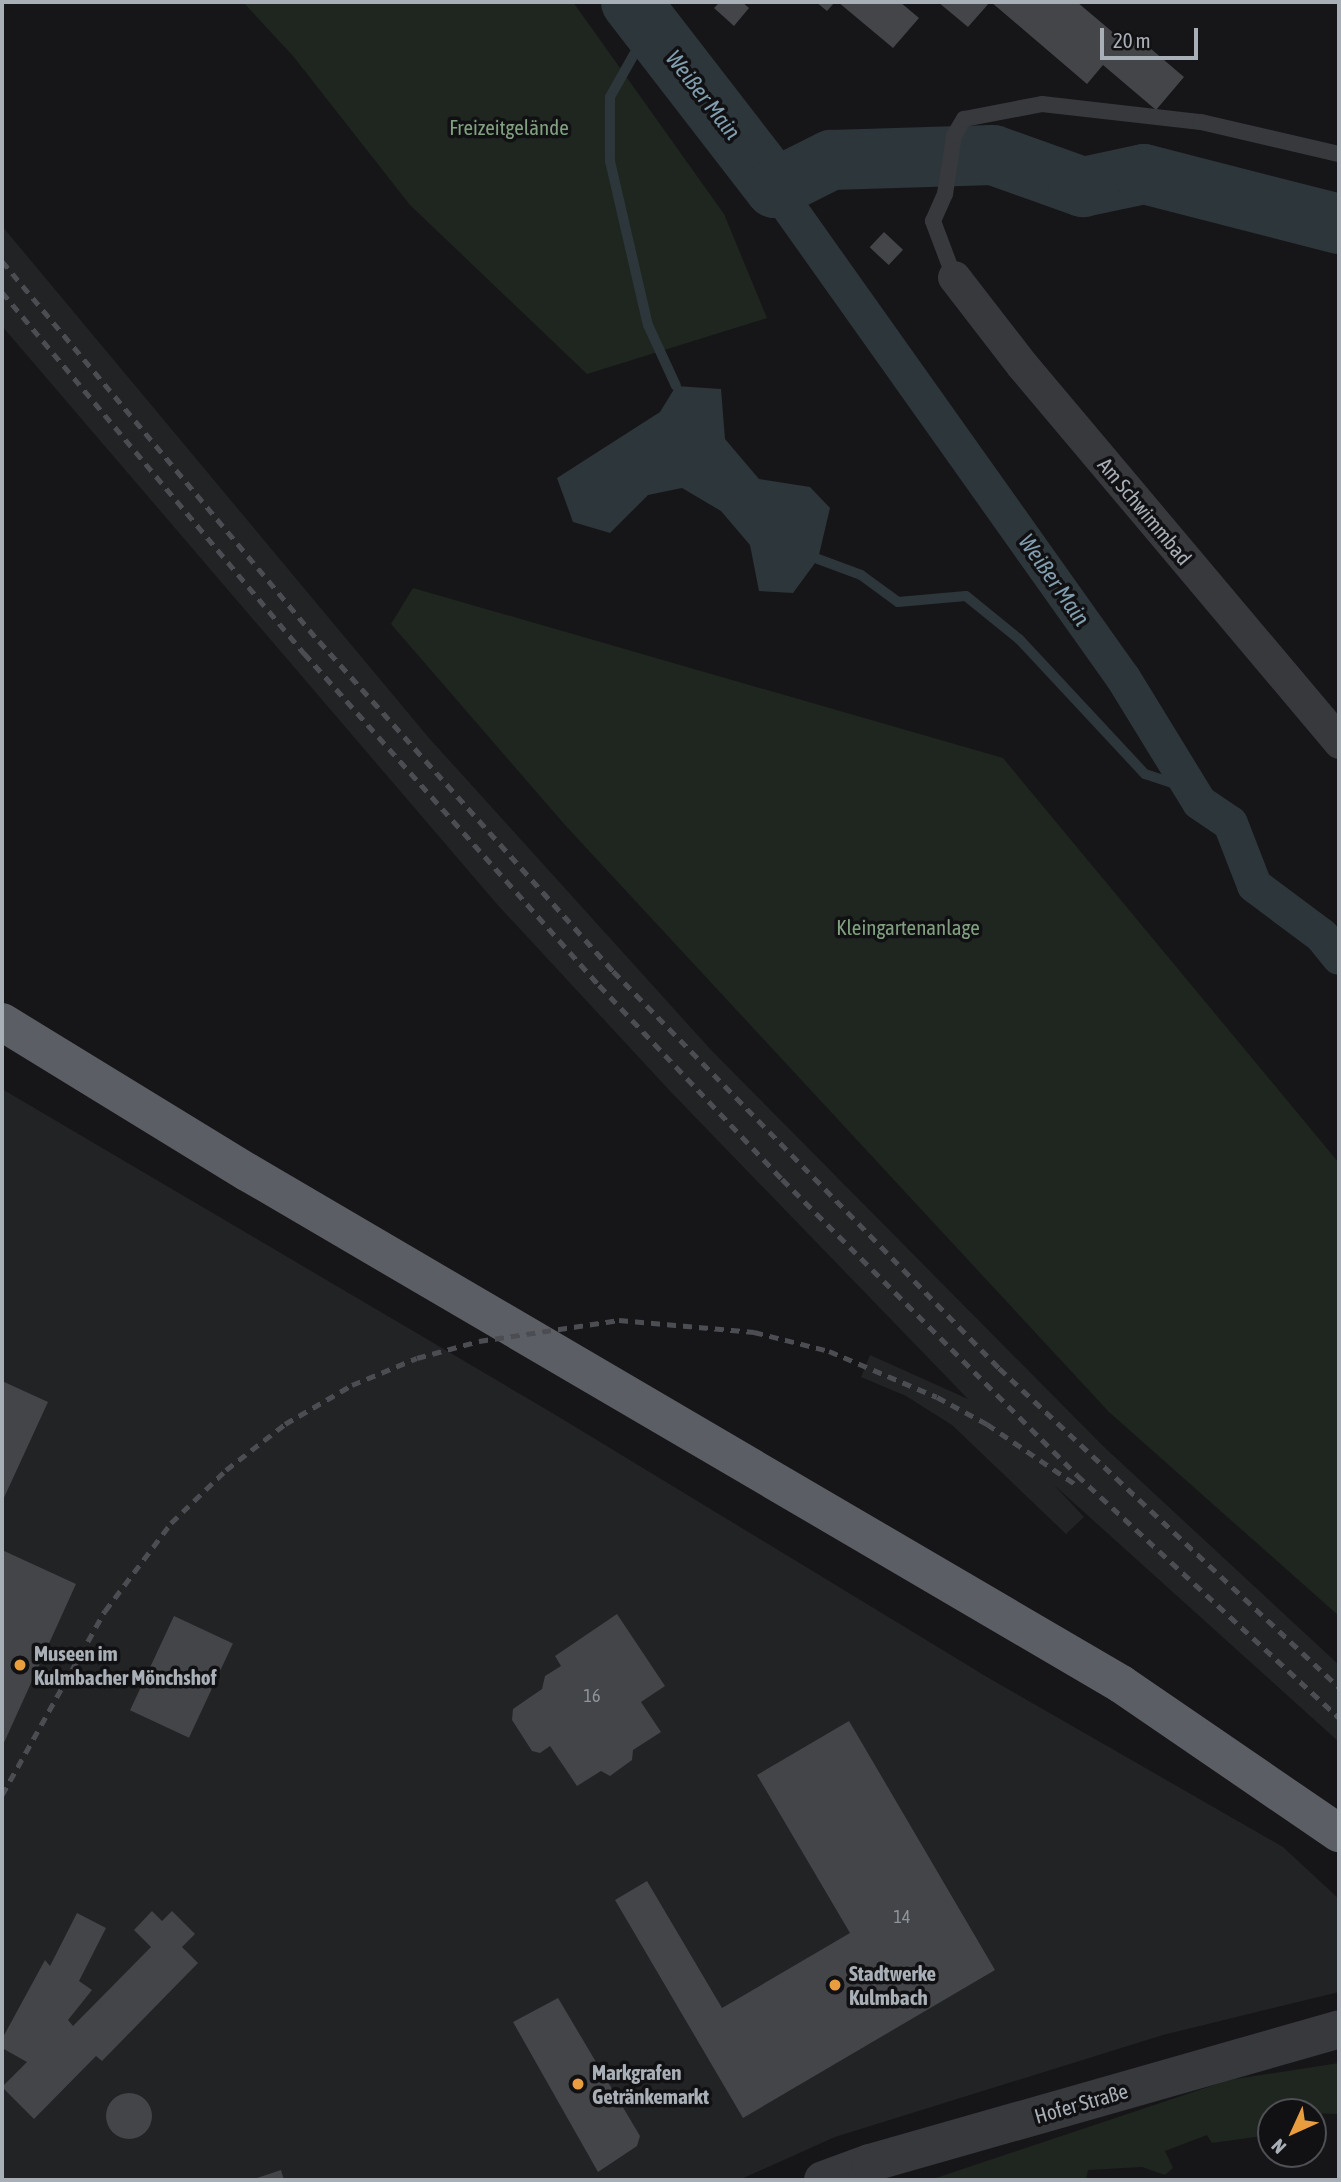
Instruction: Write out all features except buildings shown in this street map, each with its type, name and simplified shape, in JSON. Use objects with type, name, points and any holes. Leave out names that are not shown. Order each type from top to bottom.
[{"type":"highway","points":[[2,1022],[441,1285],[596,1373],[1121,1684],[1339,1833]]},
{"type":"street","name":"Am Schwimmbad","points":[[954,277],[1022,365],[1339,741]]},
{"type":"street","name":"Hofer Straße","points":[[829,2179],[1339,2029]]},
{"type":"lane","points":[[954,277],[933,221],[945,194],[954,136],[964,119],[1042,104],[1201,121],[1339,154]]},
{"type":"shaded area","points":[[2,226],[429,738],[712,1051],[1103,1446],[1339,1665],[1339,1742],[1054,1485],[1084,1517],[1066,1534],[952,1425],[906,1396],[861,1377],[870,1355],[968,1399],[670,1091],[496,903],[2,326]]},
{"type":"shaded area","points":[[676,386],[721,389],[725,439],[759,479],[810,487],[830,508],[818,559],[793,593],[759,591],[750,545],[721,511],[682,488],[648,495],[610,533],[573,522],[557,478],[660,412]]},
{"type":"shaded area","points":[[2,1089],[554,1414],[987,1677],[1283,1847],[1339,1899],[1339,1992],[1163,2035],[835,2137],[739,2180],[2,2180]]},
{"type":"green space","name":"Freizeitgelände","points":[[243,2],[573,2],[724,214],[767,318],[587,374],[410,205],[293,56]]},
{"type":"green space","name":"Kleingartenanlage","points":[[413,588],[1003,758],[1339,1163],[1339,1616],[1109,1412],[565,825],[391,624]]},
{"type":"green space","points":[[1339,2063],[1339,2114],[1327,2114],[1327,2098],[1257,2098],[1257,2137],[1212,2143],[1207,2135],[1165,2151],[1173,2168],[1165,2175],[1142,2167],[1088,2170],[1086,2180],[930,2180],[1229,2080]]},
{"type":"waterway","name":"Weißer Main","points":[[631,2],[775,188],[831,160],[993,155],[1083,187],[1144,174],[1339,224]]},
{"type":"waterway","points":[[650,26],[610,97],[610,161],[648,325],[676,386]]},
{"type":"waterway","name":"Weißer Main","points":[[775,188],[1123,678],[1199,802],[1230,823],[1254,885],[1321,935],[1339,957]]},
{"type":"waterway","points":[[818,559],[861,575],[898,602],[966,596],[1019,639],[1145,774],[1190,789]]},
{"type":"railway","points":[[2,261],[319,641],[613,971],[999,1368],[1339,1687]]},
{"type":"railway","points":[[2,292],[304,653],[599,985],[782,1179],[1077,1475],[1339,1718]]},
{"type":"railway","points":[[2,1795],[105,1611],[171,1523],[226,1470],[285,1424],[352,1385],[417,1358],[479,1341],[619,1320],[754,1332],[829,1351],[937,1397],[987,1424],[1075,1484]]},
{"type":"place","name":"Museen im Kulmbacher Mönchshof","points":[[20,1665]]},
{"type":"place","name":"Stadtwerke Kulmbach","points":[[835,1985]]},
{"type":"place","name":"Markgrafen Getränkemarkt","points":[[578,2084]]}]
